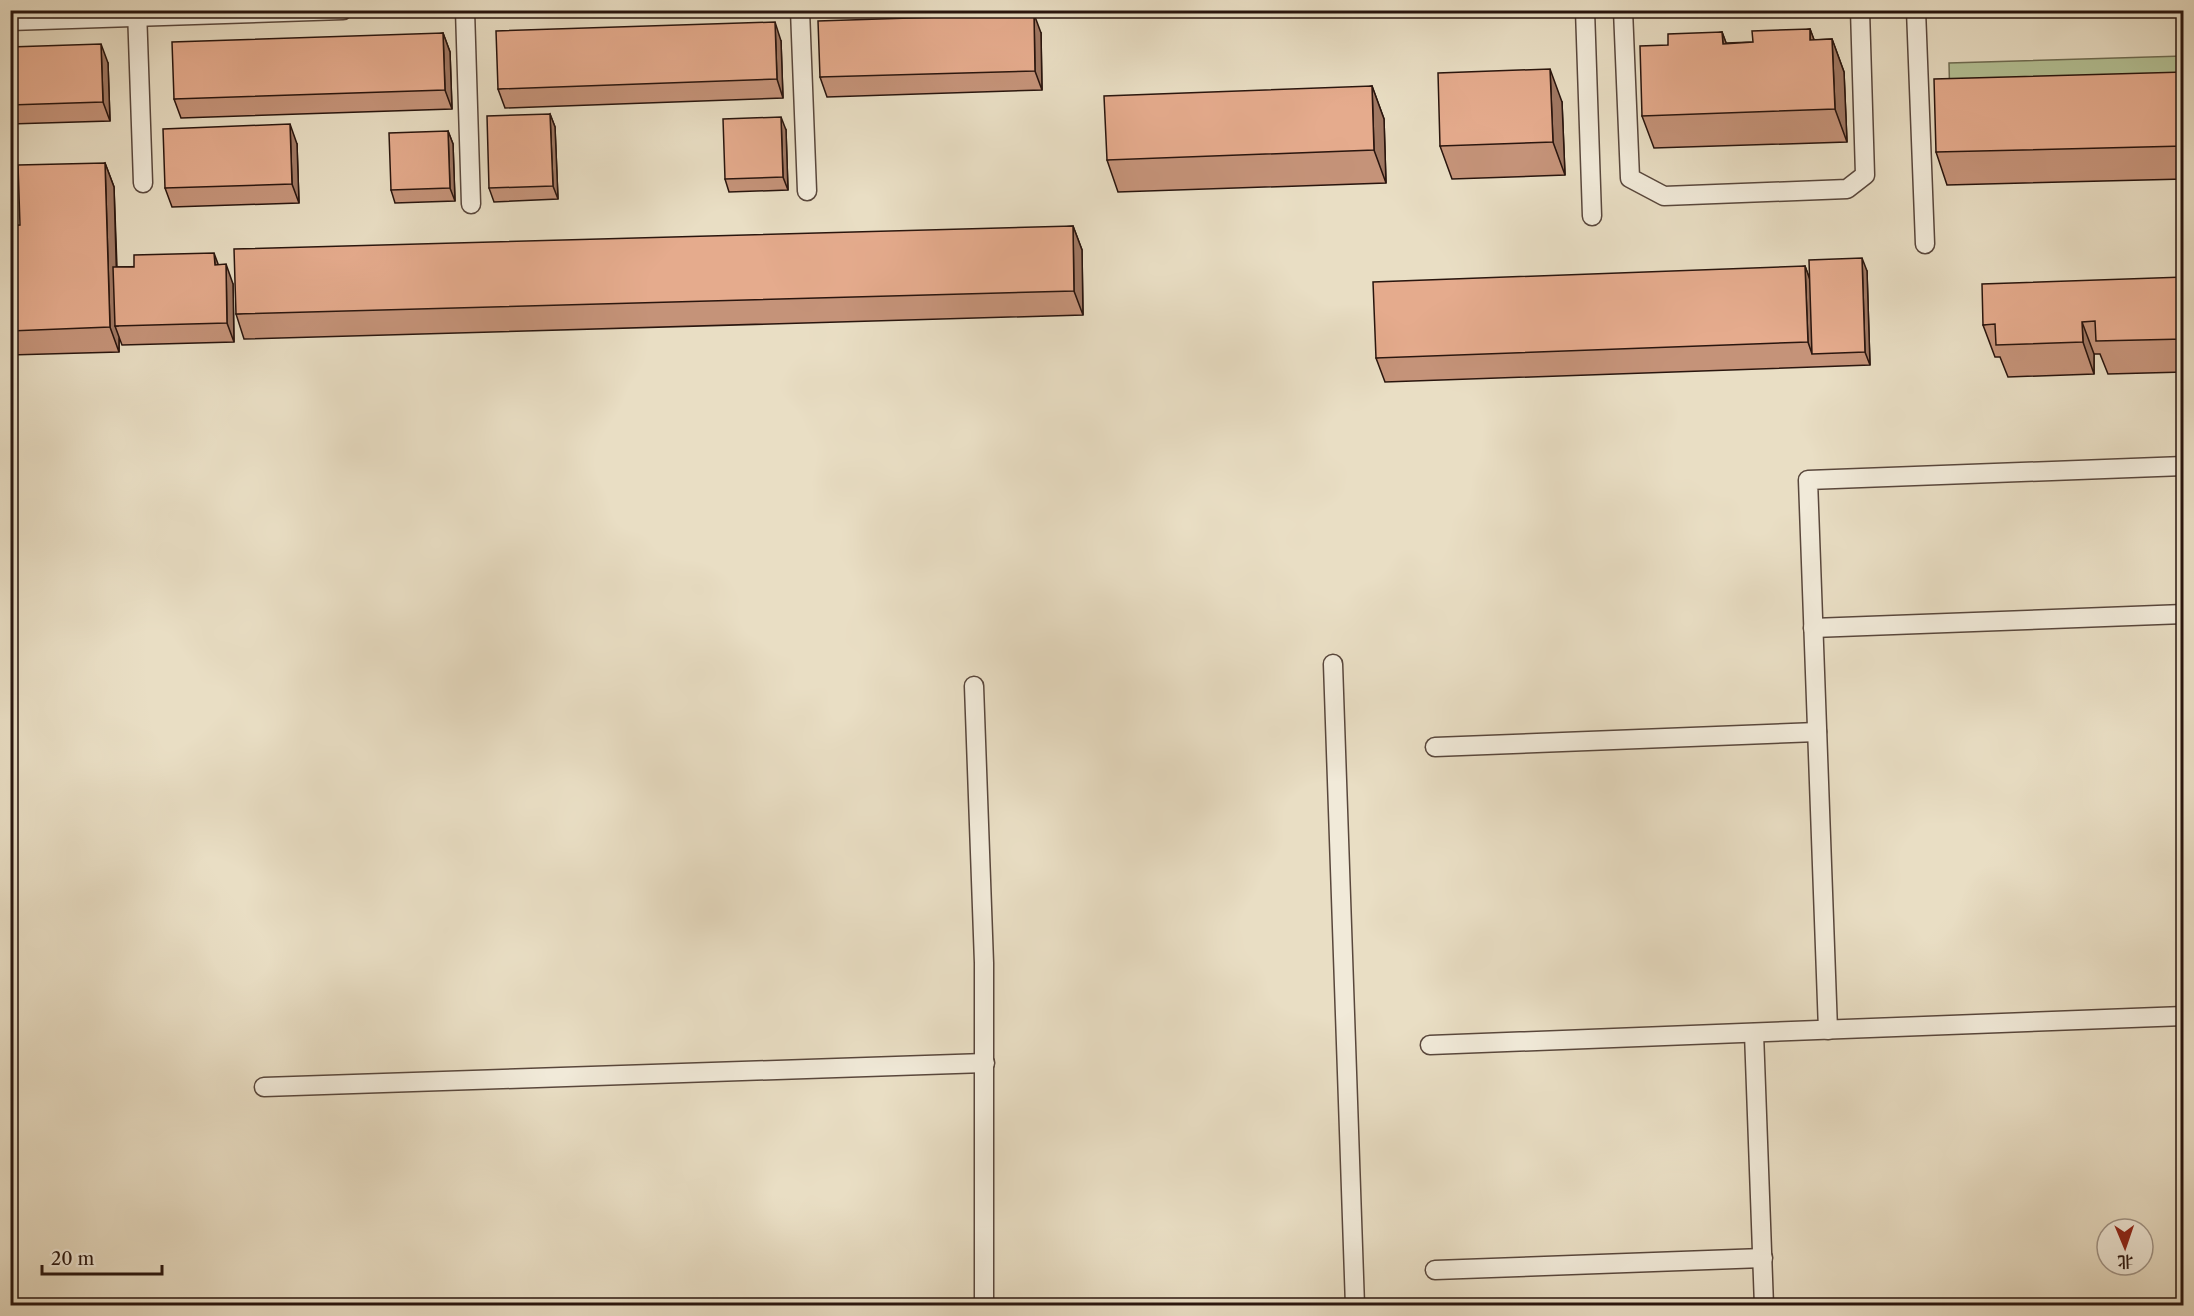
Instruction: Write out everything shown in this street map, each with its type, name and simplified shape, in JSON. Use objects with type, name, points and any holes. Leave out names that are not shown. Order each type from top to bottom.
[{"type":"lane","points":[[10,21],[137,14],[343,10]]},
{"type":"lane","points":[[465,10],[471,204]]},
{"type":"lane","points":[[800,10],[807,191]]},
{"type":"lane","points":[[1584,10],[1592,216]]},
{"type":"lane","points":[[1623,10],[1630,178],[1664,196],[1847,189],[1865,175],[1860,10]]},
{"type":"lane","points":[[1916,10],[1925,244]]},
{"type":"lane","points":[[137,14],[143,183]]},
{"type":"lane","points":[[1828,1030],[1808,480],[2184,466]]},
{"type":"lane","points":[[1813,628],[2184,614]]},
{"type":"lane","points":[[1333,664],[1355,1305]]},
{"type":"lane","points":[[974,686],[984,963],[984,1305]]},
{"type":"lane","points":[[1435,747],[1817,732]]},
{"type":"lane","points":[[1430,1045],[2184,1016]]},
{"type":"lane","points":[[1754,1033],[1764,1305]]},
{"type":"lane","points":[[264,1087],[985,1063]]},
{"type":"lane","points":[[1435,1270],[1762,1258]]},
{"type":"green space","points":[[2183,56],[2183,100],[1950,106],[1949,63]]},
{"type":"building","points":[[1034,14],[1035,71],[820,77],[818,21]]},
{"type":"building","points":[[775,22],[777,79],[498,89],[496,31]]},
{"type":"building","points":[[1810,29],[1810,40],[1832,39],[1835,109],[1642,116],[1640,46],[1668,45],[1668,34],[1722,32],[1723,44],[1753,42],[1752,31]]},
{"type":"building","points":[[443,33],[445,90],[174,99],[172,42]]},
{"type":"building","points":[[101,44],[103,102],[10,105],[10,47]]},
{"type":"building","points":[[1550,69],[1553,142],[1440,146],[1438,73]]},
{"type":"building","points":[[2184,72],[2184,146],[1936,152],[1934,79]]},
{"type":"building","points":[[1372,86],[1374,150],[1107,160],[1104,96]]},
{"type":"building","points":[[550,114],[553,186],[489,188],[487,116]]},
{"type":"building","points":[[781,117],[783,177],[725,179],[723,119]]},
{"type":"building","points":[[290,124],[292,184],[165,188],[163,129]]},
{"type":"building","points":[[448,131],[450,188],[391,190],[389,133]]},
{"type":"building","points":[[105,163],[110,327],[10,331],[10,226],[20,225],[18,165]]},
{"type":"building","points":[[1073,226],[1074,291],[236,314],[234,249]]},
{"type":"building","points":[[214,253],[215,265],[226,264],[227,323],[115,326],[113,267],[134,267],[134,255]]},
{"type":"building","points":[[1862,258],[1865,352],[1812,354],[1809,260]]},
{"type":"building","points":[[1805,266],[1808,342],[1376,358],[1373,282]]},
{"type":"building","points":[[2184,277],[2184,339],[2096,341],[2095,321],[2082,322],[2083,342],[1996,345],[1995,324],[1983,325],[1982,284]]}]
